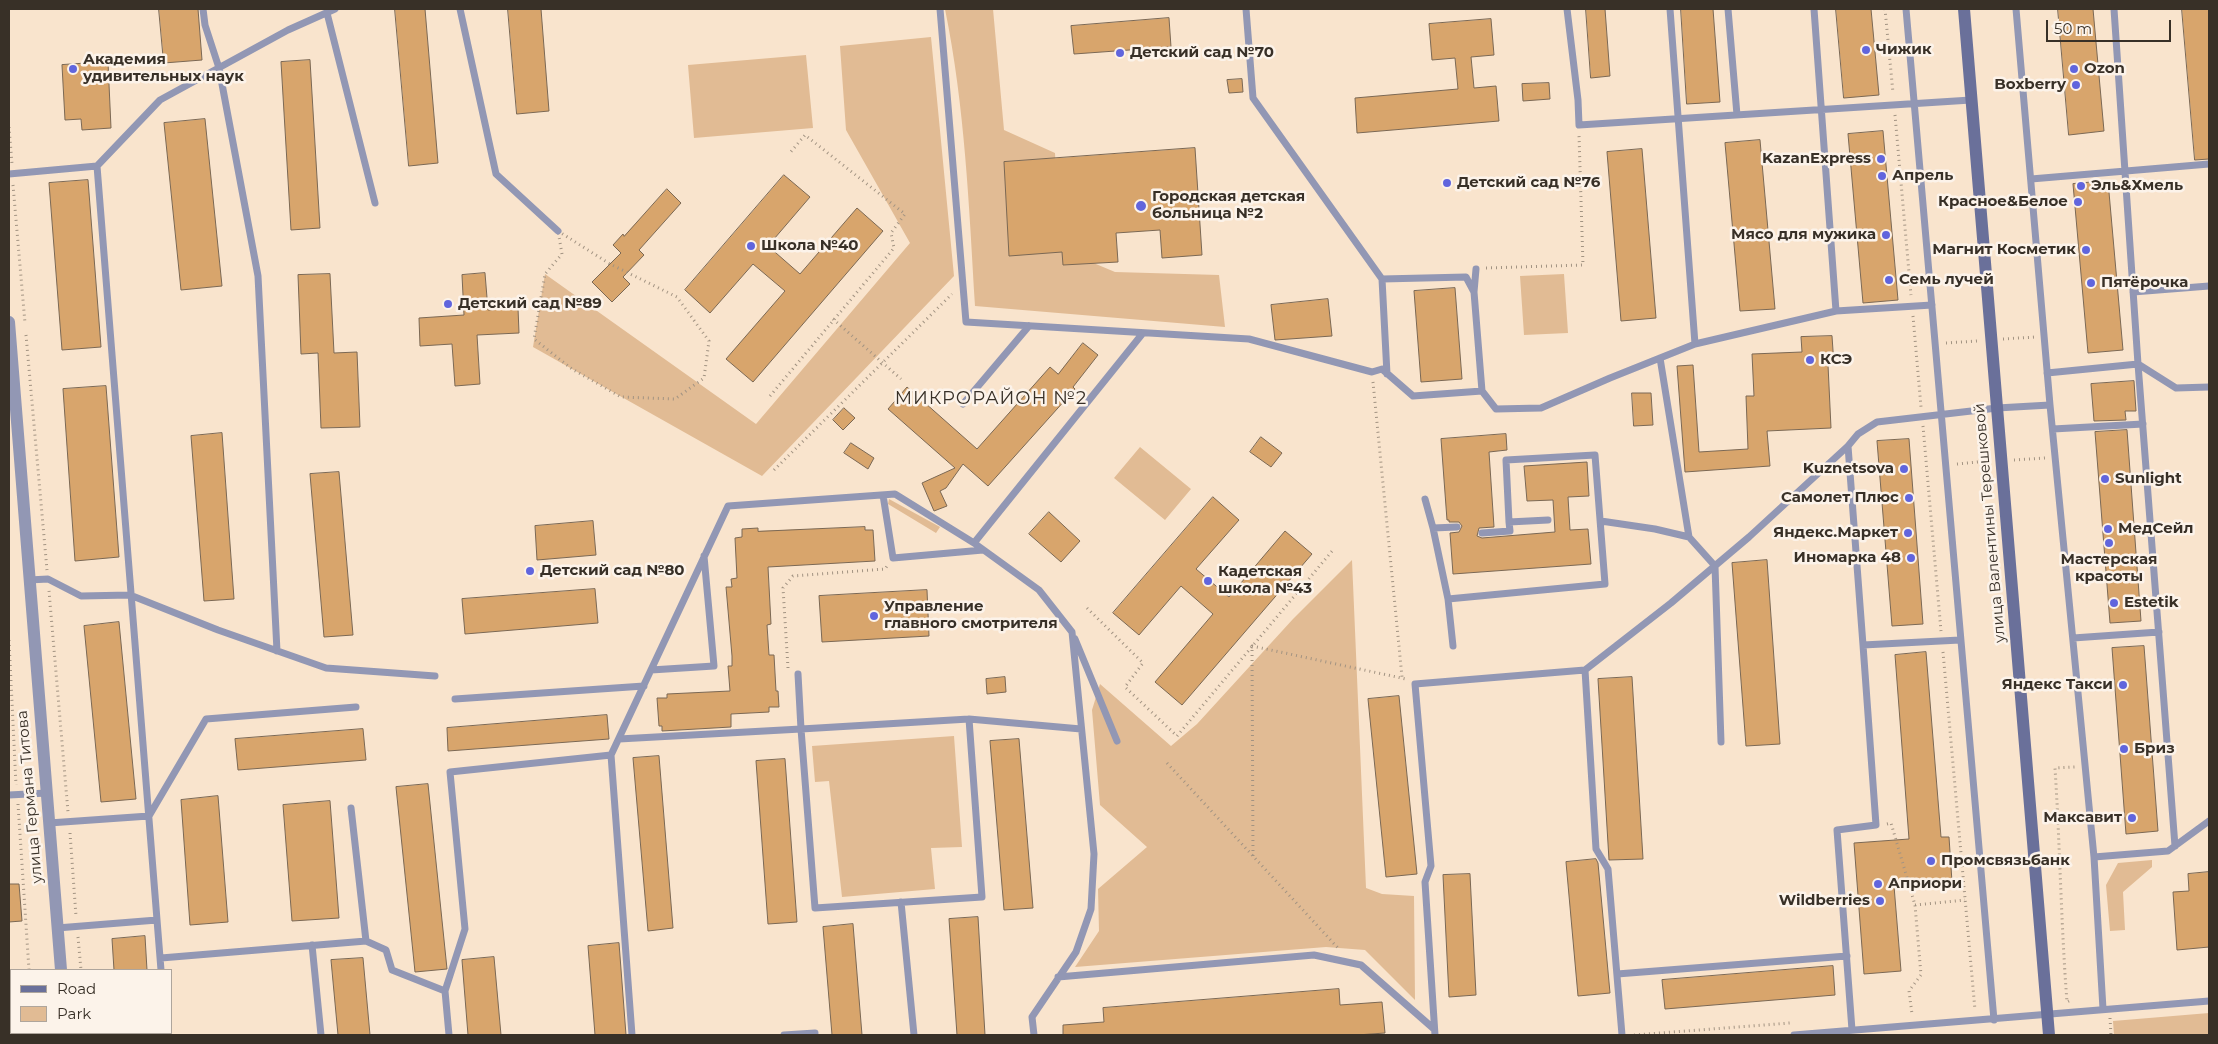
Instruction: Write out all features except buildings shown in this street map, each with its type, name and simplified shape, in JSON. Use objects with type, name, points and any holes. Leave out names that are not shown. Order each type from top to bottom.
[{"type":"main road","name":"улица Валентины Терешковой","points":[[1964,9],[2049,1035]]},
{"type":"street","name":"улица Германа Титова","points":[[9,322],[28,580],[61,969]]},
{"type":"lane","points":[[204,9],[205,25],[219,68],[258,276],[277,651]]},
{"type":"lane","points":[[10,174],[97,166],[160,100],[288,30],[335,9]]},
{"type":"lane","points":[[460,9],[496,174],[558,231]]},
{"type":"lane","points":[[940,9],[966,322],[1249,339],[1372,372],[1382,369],[1413,396],[1482,392]]},
{"type":"lane","points":[[1246,9],[1254,98],[1382,279],[1387,374]]},
{"type":"lane","points":[[1567,9],[1579,124],[1971,100]]},
{"type":"lane","points":[[1670,9],[1696,344]]},
{"type":"lane","points":[[1728,9],[1737,115]]},
{"type":"lane","points":[[1814,9],[1836,311]]},
{"type":"lane","points":[[1906,9],[1994,1020]]},
{"type":"lane","points":[[2016,9],[2050,405],[2094,857],[2103,1009]]},
{"type":"lane","points":[[2114,9],[2138,364],[2175,846]]},
{"type":"lane","points":[[327,13],[374,203]]},
{"type":"lane","points":[[2031,179],[2209,164]]},
{"type":"lane","points":[[97,166],[130,595],[162,969]]},
{"type":"lane","points":[[1476,269],[1474,292],[1482,392],[1496,409],[1541,408],[1696,344],[1836,311],[1932,305]]},
{"type":"lane","points":[[1382,279],[1466,277],[1474,292]]},
{"type":"lane","points":[[2133,292],[2209,286]]},
{"type":"lane","points":[[963,404],[1029,326]]},
{"type":"lane","points":[[974,543],[1143,333]]},
{"type":"lane","points":[[1660,358],[1689,537],[1715,566],[1721,742]]},
{"type":"lane","points":[[2048,372],[2138,364],[2176,388],[2209,386]]},
{"type":"lane","points":[[1434,1032],[1425,882],[1431,866],[1415,684],[1585,670],[1715,566],[1848,446],[1858,434],[1877,422],[1997,408],[2050,405]]},
{"type":"lane","points":[[2053,429],[2143,424]]},
{"type":"lane","points":[[1848,446],[1876,825],[1837,830],[1852,1030]]},
{"type":"lane","points":[[1448,599],[1605,584],[1596,455],[1506,460],[1510,531],[1482,533]]},
{"type":"lane","points":[[632,1035],[611,755],[728,506],[896,494],[974,543],[1039,590],[1072,632],[1117,741]]},
{"type":"lane","points":[[883,495],[893,558],[983,550]]},
{"type":"lane","points":[[1425,500],[1448,599],[1453,646]]},
{"type":"lane","points":[[1509,522],[1548,520]]},
{"type":"lane","points":[[1601,522],[1655,529],[1689,537]]},
{"type":"lane","points":[[1433,528],[1457,527]]},
{"type":"lane","points":[[651,670],[714,666],[704,556]]},
{"type":"lane","points":[[28,580],[48,579],[81,596],[130,595],[326,668],[435,676]]},
{"type":"lane","points":[[1034,1035],[1032,1017],[1076,952],[1091,909],[1094,854],[1072,632]]},
{"type":"lane","points":[[2073,638],[2159,632]]},
{"type":"lane","points":[[1863,645],[1960,640]]},
{"type":"lane","points":[[1585,670],[1596,848],[1608,869],[1622,1035]]},
{"type":"lane","points":[[798,674],[816,908],[982,897],[969,719]]},
{"type":"lane","points":[[455,699],[644,686]]},
{"type":"lane","points":[[149,816],[206,718],[356,707]]},
{"type":"lane","points":[[619,739],[969,719],[1082,729]]},
{"type":"lane","points":[[449,1035],[445,991],[466,929],[450,772],[611,755]]},
{"type":"lane","points":[[9,794],[46,793]]},
{"type":"lane","points":[[351,808],[366,941]]},
{"type":"lane","points":[[49,823],[149,816]]},
{"type":"lane","points":[[2094,857],[2168,851],[2209,821]]},
{"type":"lane","points":[[901,902],[914,1035]]},
{"type":"lane","points":[[57,928],[158,920]]},
{"type":"lane","points":[[160,958],[366,941],[386,950],[392,970],[445,991]]},
{"type":"lane","points":[[312,945],[321,1035]]},
{"type":"lane","points":[[1058,977],[1314,955],[1361,966],[1434,1032]]},
{"type":"lane","points":[[1617,974],[1847,956]]},
{"type":"lane","points":[[1794,1035],[2209,1001]]},
{"type":"lane","points":[[784,1035],[815,1032]]},
{"type":"path","points":[[1885,9],[1976,1021]]},
{"type":"path","points":[[1476,269],[1583,265],[1579,124]]},
{"type":"path","points":[[9,127],[10,174],[48,579],[81,969]]},
{"type":"path","points":[[770,396],[833,318],[894,248],[891,232],[905,214],[805,135],[789,154]]},
{"type":"path","points":[[558,231],[610,264],[677,297],[709,341],[704,378],[674,399],[621,397],[572,369],[534,339],[545,274],[562,254],[558,231]]},
{"type":"path","points":[[774,470],[963,283]]},
{"type":"path","points":[[833,318],[901,379]]},
{"type":"path","points":[[1372,372],[1402,677]]},
{"type":"path","points":[[1087,608],[1143,663],[1125,686],[1177,736],[1333,550]]},
{"type":"path","points":[[788,673],[783,588],[793,576],[885,568],[893,558]]},
{"type":"path","points":[[1252,646],[1402,677],[1415,684]]},
{"type":"path","points":[[1252,646],[1253,856]]},
{"type":"path","points":[[1166,763],[1352,964]]},
{"type":"path","points":[[2067,1002],[2060,916],[2062,893],[2055,768],[2076,767]]},
{"type":"path","points":[[1876,825],[1891,823],[1915,905],[1921,975],[1909,991],[1912,1014]]},
{"type":"path","points":[[1915,905],[1965,900]]},
{"type":"green space","points":[[945,9],[993,9],[1004,130],[1055,153],[1060,249],[1115,272],[1219,275],[1225,327],[975,306],[962,120]]},
{"type":"green space","points":[[931,37],[954,276],[762,476],[533,347],[545,274],[756,424],[910,243],[846,130],[840,46]]},
{"type":"green space","points":[[806,55],[813,128],[694,138],[688,65]]},
{"type":"green space","points":[[1564,274],[1568,333],[1524,335],[1520,276]]},
{"type":"green space","points":[[1140,447],[1191,489],[1165,520],[1114,478]]},
{"type":"green space","points":[[889,499],[940,527],[936,533],[888,504]]},
{"type":"green space","points":[[1352,560],[1366,888],[1382,894],[1414,896],[1415,1000],[1365,950],[1326,947],[1075,967],[1099,931],[1098,889],[1147,847],[1100,805],[1092,710],[1100,684],[1171,746],[1197,724],[1293,619]]},
{"type":"green space","points":[[954,736],[962,847],[931,848],[935,889],[842,897],[829,781],[815,782],[812,746]]},
{"type":"green space","points":[[2152,860],[2152,867],[2123,892],[2125,930],[2110,931],[2106,885],[2118,863]]},
{"type":"green space","points":[[2209,1013],[2209,1035],[2114,1035],[2113,1021]]},
{"type":"place","name":"Чижик","points":[[1866,50]]},
{"type":"place","name":"Детский сад №70","points":[[1120,53]]},
{"type":"place","name":"Академия удивительных наук","points":[[73,69]]},
{"type":"place","name":"Ozon","points":[[2074,69]]},
{"type":"place","name":"Boxberry","points":[[2076,85]]},
{"type":"place","name":"KazanExpress","points":[[1881,159]]},
{"type":"place","name":"Апрель","points":[[1882,176]]},
{"type":"place","name":"Детский сад №76","points":[[1447,183]]},
{"type":"place","name":"Эль&Хмель","points":[[2081,186]]},
{"type":"place","name":"Красное&Белое","points":[[2078,202]]},
{"type":"place","name":"Городская детская больница №2","points":[[1141,206]]},
{"type":"place","name":"Мясо для мужика","points":[[1886,235]]},
{"type":"place","name":"Школа №40","points":[[751,246]]},
{"type":"place","name":"Магнит Косметик","points":[[2086,250]]},
{"type":"place","name":"Семь лучей","points":[[1889,280]]},
{"type":"place","name":"Пятёрочка","points":[[2091,283]]},
{"type":"place","name":"Детский сад №89","points":[[448,304]]},
{"type":"place","name":"КСЭ","points":[[1810,360]]},
{"type":"place","name":"Kuznetsova","points":[[1904,469]]},
{"type":"place","name":"Sunlight","points":[[2105,479]]},
{"type":"place","name":"Самолет Плюс","points":[[1909,498]]},
{"type":"place","name":"МедСейл","points":[[2108,529]]},
{"type":"place","name":"Яндекс.Маркет","points":[[1908,533]]},
{"type":"place","name":"Мастерская красоты","points":[[2109,543]]},
{"type":"place","name":"Иномарка 48","points":[[1911,558]]},
{"type":"place","name":"Детский сад №80","points":[[530,571]]},
{"type":"place","name":"Кадетская школа №43","points":[[1208,581]]},
{"type":"place","name":"Estetik","points":[[2114,603]]},
{"type":"place","name":"Управление главного смотрителя","points":[[874,616]]},
{"type":"place","name":"Яндекс Такси","points":[[2123,685]]},
{"type":"place","name":"Бриз","points":[[2124,749]]},
{"type":"place","name":"Максавит","points":[[2132,818]]},
{"type":"place","name":"Промсвязьбанк","points":[[1931,861]]},
{"type":"place","name":"Априори","points":[[1878,884]]},
{"type":"place","name":"Wildberries","points":[[1880,901]]},
{"type":"district","name":"МИКРОРАЙОН №2","points":[[991,399]]}]
